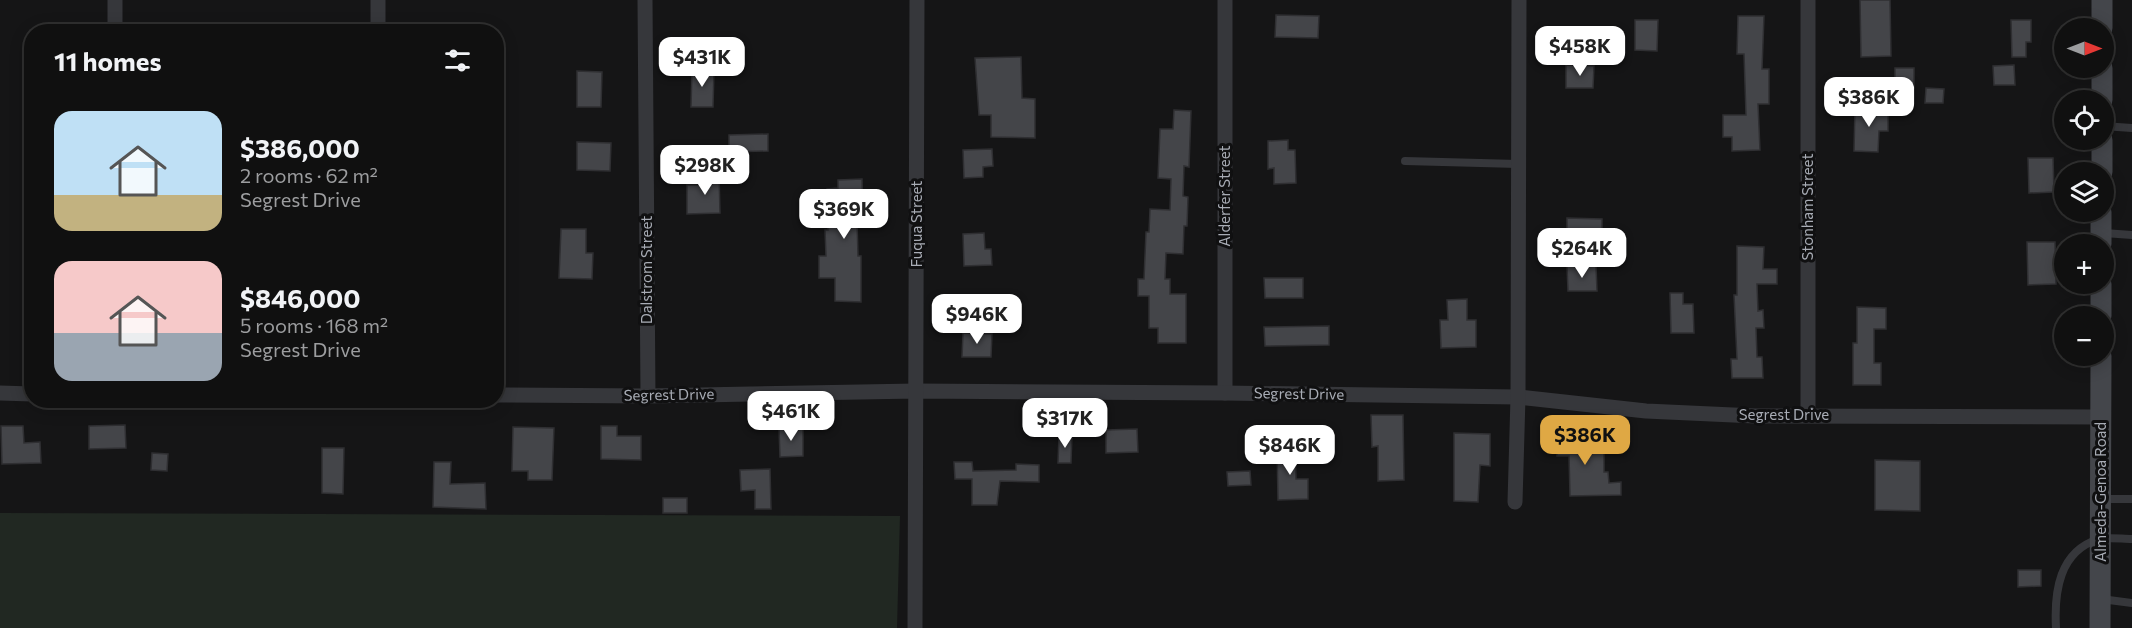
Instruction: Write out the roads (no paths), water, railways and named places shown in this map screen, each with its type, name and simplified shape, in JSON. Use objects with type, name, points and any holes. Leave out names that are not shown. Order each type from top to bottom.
[{"type":"main road","points":[[2102,0],[2102,18]]},
{"type":"main road","name":"Almeda-Genoa Road","points":[[2100,628],[2101,366]]},
{"type":"street","points":[[115,0],[115,24]]},
{"type":"street","points":[[378,0],[378,24]]},
{"type":"street","name":"Dalstrom Street","points":[[645,0],[648,396]]},
{"type":"street","name":"Fuqua Street","points":[[915,628],[917,0]]},
{"type":"street","name":"Alderfer Street","points":[[1225,0],[1225,393]]},
{"type":"street","points":[[1515,502],[1518,397],[1519,0]]},
{"type":"street","name":"Stonham Street","points":[[1808,415],[1809,0]]},
{"type":"street","name":"Segrest Drive","points":[[504,395],[648,396],[916,391],[1518,397],[1646,411],[1755,416],[2101,417]]},
{"type":"street","points":[[0,393],[24,394]]},
{"type":"lane","points":[[2114,127],[2132,128]]},
{"type":"lane","points":[[1406,162],[1518,164]]},
{"type":"lane","points":[[2114,237],[2132,235]]},
{"type":"lane","points":[[2101,498],[2132,499]]},
{"type":"lane","points":[[2055,628],[2056,592],[2065,564],[2077,550],[2100,539],[2132,539]]},
{"type":"lane","points":[[2100,599],[2132,603]]}]
